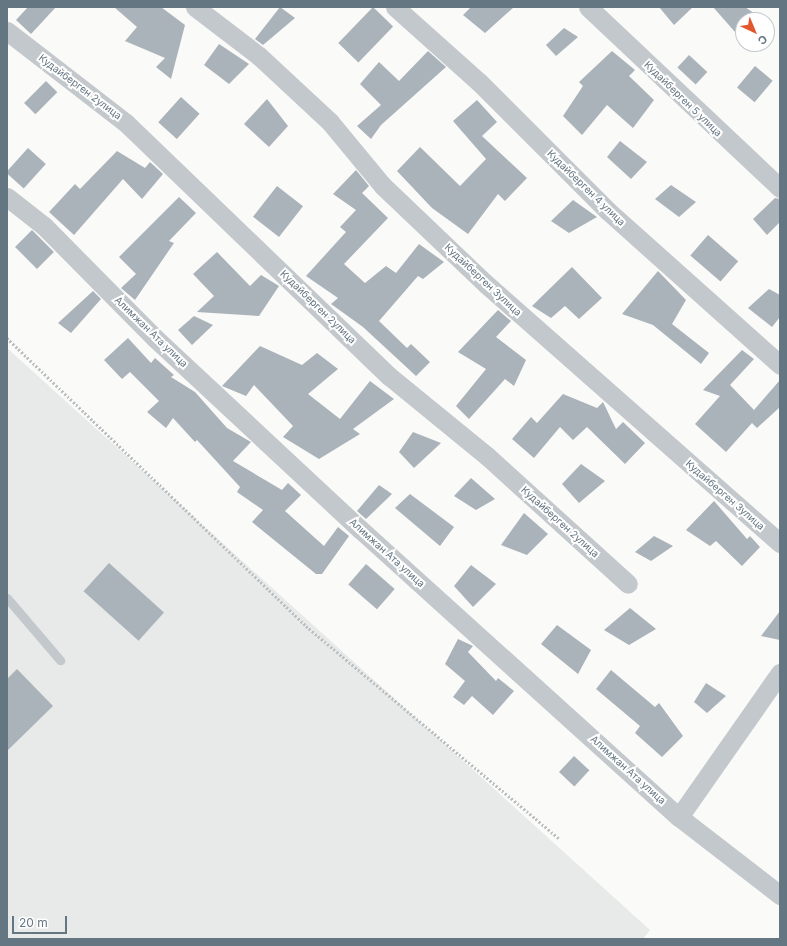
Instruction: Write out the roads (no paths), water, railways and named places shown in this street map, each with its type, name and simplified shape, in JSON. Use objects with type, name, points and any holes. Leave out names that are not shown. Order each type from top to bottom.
[{"type":"street","name":"Кудайберген 3улица","points":[[195,7],[259,56],[330,122],[383,186],[486,284],[780,543]]},
{"type":"street","name":"Кудайберген 4 улица","points":[[395,7],[479,82],[608,211],[780,365]]},
{"type":"street","name":"Кудайберген 5 улица","points":[[588,7],[780,188]]},
{"type":"street","name":"Кудайберген 2улица","points":[[7,31],[126,123],[389,376],[487,456],[628,584]]},
{"type":"street","name":"Алимжан Ата улица","points":[[7,197],[44,226],[156,339],[361,530],[679,817],[780,895]]},
{"type":"street","points":[[679,817],[773,696],[780,673]]},
{"type":"lane","points":[[7,598],[60,660]]}]
